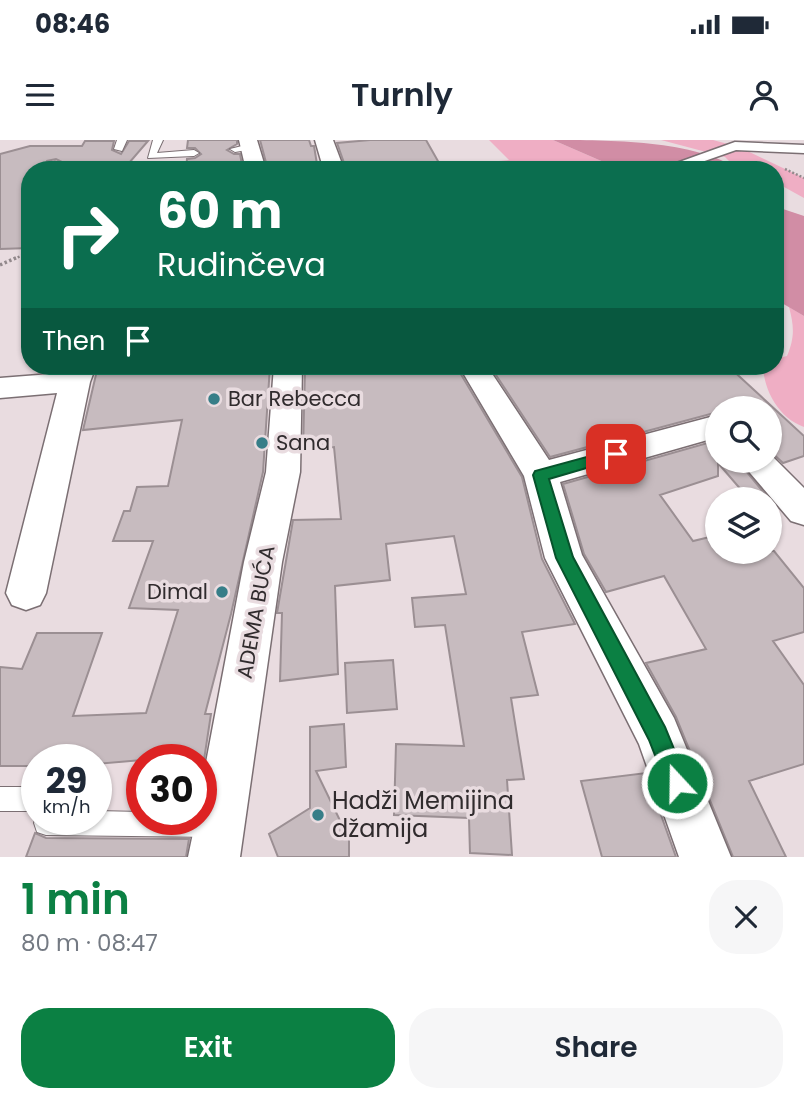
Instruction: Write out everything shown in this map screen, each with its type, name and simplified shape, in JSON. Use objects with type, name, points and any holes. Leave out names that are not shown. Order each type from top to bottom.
[{"type":"street","points":[[324,140],[331,161]]},
{"type":"street","points":[[244,145],[252,161]]},
{"type":"street","points":[[690,161],[734,146],[804,149]]},
{"type":"street","points":[[0,388],[73,375]]},
{"type":"street","points":[[26,593],[79,375]]},
{"type":"street","name":"ADEMA BUĆA","points":[[217,841],[263,562],[283,472],[288,375]]},
{"type":"street","points":[[479,375],[541,475],[564,558],[658,734],[705,857]]},
{"type":"street","points":[[541,475],[705,430]]},
{"type":"street","points":[[767,473],[804,511]]},
{"type":"lane","points":[[158,140],[152,160],[194,153]]},
{"type":"lane","points":[[0,799],[21,799]]},
{"type":"lane","points":[[112,830],[217,841]]},
{"type":"path","points":[[0,265],[21,256]]},
{"type":"shaded area","points":[[489,140],[553,140],[601,161],[499,161],[509,160]]},
{"type":"shaded area","points":[[553,140],[598,140],[676,147],[723,161],[601,161]]},
{"type":"shaded area","points":[[661,140],[713,140],[739,147],[768,161],[729,161],[725,157]]},
{"type":"shaded area","points":[[784,168],[804,178],[804,198],[784,187]]},
{"type":"shaded area","points":[[784,209],[804,216],[804,316],[784,304]]},
{"type":"shaded area","points":[[789,307],[804,316],[804,427],[782,412],[782,396],[771,396],[764,375],[784,375],[784,357],[790,349],[793,332]]},
{"type":"building","points":[[188,140],[237,140],[237,144],[227,150],[240,154],[241,161],[187,161],[201,154],[195,148],[187,148]]},
{"type":"building","points":[[260,140],[309,140],[311,146],[314,146],[316,161],[266,161]]},
{"type":"building","points":[[426,140],[438,161],[343,161],[337,143]]},
{"type":"building","points":[[85,141],[114,141],[112,150],[121,154],[129,141],[148,141],[131,161],[21,161],[21,248],[0,249],[0,154],[30,146],[82,146]]},
{"type":"building","points":[[96,375],[269,375],[263,472],[205,714],[211,714],[206,744],[126,744],[126,761],[112,763],[112,744],[21,744],[21,766],[0,766],[0,667],[22,669],[37,633],[102,633],[73,716],[146,713],[178,610],[129,608],[153,541],[113,541],[124,511],[130,511],[137,487],[168,486],[182,420],[83,430]]},
{"type":"building","points":[[305,375],[461,375],[522,477],[542,559],[575,624],[522,632],[538,695],[511,698],[524,779],[507,780],[512,855],[470,853],[469,818],[394,815],[396,744],[464,746],[445,625],[415,627],[412,598],[466,594],[454,536],[386,544],[390,580],[335,586],[338,674],[280,681],[282,613],[277,613],[293,520],[341,519],[334,447],[303,451]]},
{"type":"building","points":[[496,375],[738,375],[761,396],[705,396],[705,415],[550,457]]},
{"type":"building","points":[[782,416],[804,436],[804,456],[783,463]]},
{"type":"building","points":[[705,444],[705,473],[718,473],[718,476],[660,495],[693,541],[705,538],[705,564],[782,564],[782,561],[804,588],[804,632],[773,641],[804,685],[804,764],[749,781],[786,857],[733,857],[676,717],[646,663],[706,649],[664,576],[606,592],[584,554],[563,484]]},
{"type":"building","points":[[727,473],[748,473],[759,487],[739,487]]},
{"type":"building","points":[[393,660],[397,709],[347,713],[345,663]]},
{"type":"building","name":"Hadži Memijina džamija","points":[[344,724],[346,767],[316,771],[349,839],[349,857],[278,857],[269,834],[310,808],[310,727]]},
{"type":"building","points":[[646,773],[676,857],[602,857],[581,781]]},
{"type":"building","points":[[34,835],[46,838],[189,839],[186,857],[26,857]]},
{"type":"place","name":"Bar Rebecca","points":[[214,399]]},
{"type":"place","name":"Sana","points":[[262,443]]},
{"type":"place","name":"Dimal","points":[[222,592]]},
{"type":"place","name":"Hadži Memijina džamija","points":[[318,815]]},
{"type":"route","points":[[616,454],[541,475],[564,558],[603,626],[658,734],[677,783]]}]
